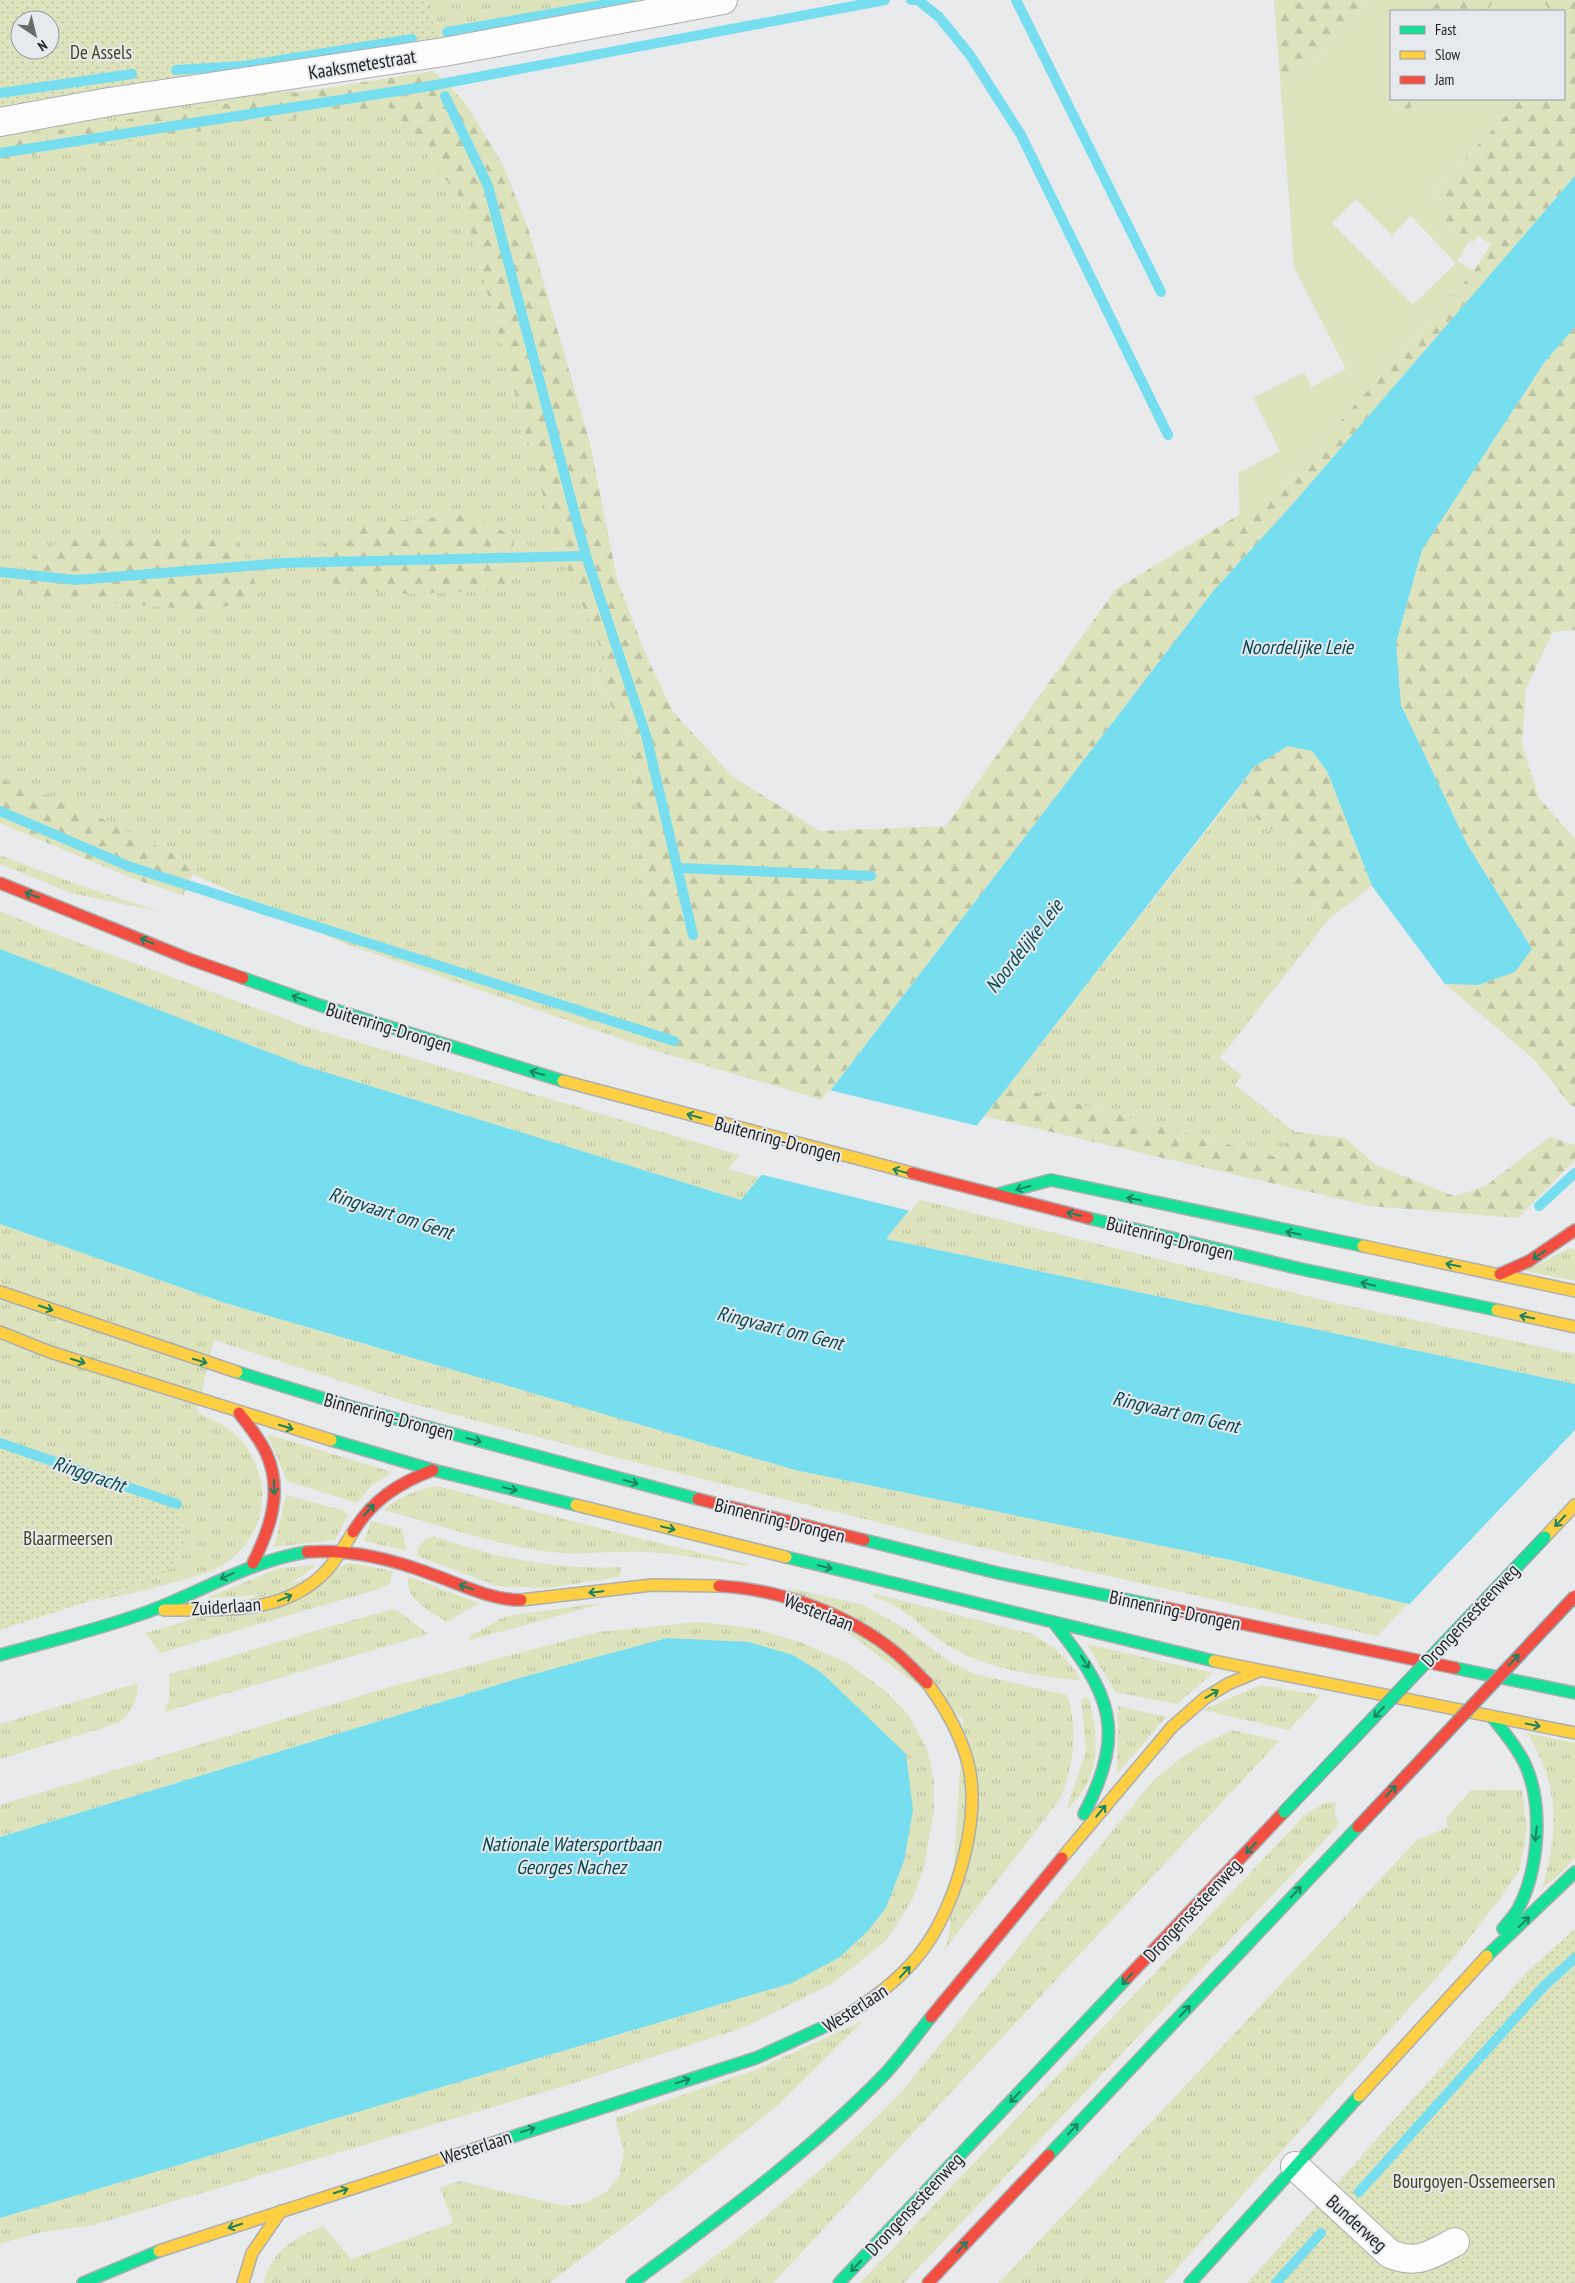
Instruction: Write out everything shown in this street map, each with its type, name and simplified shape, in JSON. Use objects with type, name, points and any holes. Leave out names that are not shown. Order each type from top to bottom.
[{"type":"main road","name":"Buitenring-Drongen","points":[[0,883],[189,958],[319,1005],[538,1074],[758,1134],[994,1195],[1301,1269],[1575,1327]]},
{"type":"main road","points":[[994,1195],[1051,1180],[1354,1246],[1500,1274],[1575,1291]]},
{"type":"main road","points":[[1500,1274],[1529,1261],[1574,1232]]},
{"type":"main road","name":"Binnenring-Drongen","points":[[0,1292],[173,1352],[348,1406],[705,1501],[998,1573],[1575,1693]]},
{"type":"main road","points":[[0,1332],[50,1352],[239,1413],[432,1470],[1055,1624],[1259,1671],[1575,1733]]},
{"type":"main road","points":[[239,1413],[266,1454],[275,1485],[274,1510],[267,1533],[253,1563]]},
{"type":"main road","name":"Zuiderlaan","points":[[151,1610],[258,1607],[285,1599],[309,1586],[332,1565],[361,1520],[386,1493],[409,1479],[432,1470]]},
{"type":"main road","name":"Drongensesteenweg","points":[[840,2283],[1575,1505]]},
{"type":"main road","name":"Zuiderlaan","points":[[0,1655],[151,1610],[253,1563],[304,1552],[342,1551],[380,1556],[470,1588],[513,1600]]},
{"type":"main road","name":"Westerlaan","points":[[83,2283],[146,2254],[756,2058],[806,2039],[875,1998],[900,1978],[919,1957],[938,1930],[951,1902],[962,1867],[969,1830],[971,1798],[969,1766],[959,1736],[942,1705],[920,1675],[894,1650],[862,1628],[829,1614],[783,1598],[729,1587],[684,1584],[513,1600]]},
{"type":"main road","points":[[928,2283],[1575,1596]]},
{"type":"main road","points":[[1046,1875],[1092,1800],[1105,1772],[1109,1746],[1108,1722],[1098,1684],[1083,1658],[1055,1624]]},
{"type":"main road","points":[[632,2283],[750,2195],[815,2140],[884,2075],[1046,1875],[1185,1714],[1205,1698],[1228,1684],[1259,1671]]},
{"type":"main road","points":[[1475,1967],[1517,1910],[1532,1860],[1538,1817],[1533,1786],[1525,1764],[1515,1746],[1492,1717]]},
{"type":"main road","points":[[1190,2283],[1475,1967],[1575,1872]]},
{"type":"main road","points":[[243,2283],[244,2272],[254,2248],[281,2210]]},
{"type":"street","name":"Kaaksmetestraat","points":[[0,122],[109,102],[444,52],[723,0]]},
{"type":"street","name":"Bunderweg","points":[[1295,2166],[1390,2254],[1405,2260],[1426,2257],[1455,2242]]},
{"type":"green space","name":"De Assels","points":[[0,0],[425,0],[444,52],[0,122]]},
{"type":"green space","points":[[425,0],[651,0],[444,52]]},
{"type":"green space","points":[[1274,0],[1366,0],[1305,74],[1280,79]]},
{"type":"green space","points":[[1366,0],[1440,0],[1430,10],[1390,10],[1390,75],[1384,86],[1388,102],[1407,110],[1422,100],[1520,100],[1433,193],[1447,224],[1470,240],[1457,261],[1474,271],[1278,491],[1240,516],[1238,473],[1280,451],[1253,398],[1304,372],[1311,387],[1346,369],[1294,267],[1280,79],[1305,74]],"holes":[[[1356,199],[1392,235],[1411,216],[1456,263],[1413,305],[1332,223]]]},
{"type":"green space","points":[[1440,0],[1495,0],[1488,10],[1430,10]]},
{"type":"green space","points":[[1495,0],[1540,0],[1547,6],[1548,10],[1488,10]]},
{"type":"green space","points":[[1540,0],[1575,0],[1575,176],[1291,506],[1214,590],[823,1100],[656,1051],[642,980],[640,850],[634,749],[595,675],[607,664],[555,539],[462,200],[389,107],[322,114],[0,160],[0,139],[434,71],[466,104],[503,165],[528,228],[590,443],[617,579],[647,658],[674,713],[733,777],[820,831],[946,826],[1116,589],[1278,491],[1474,271],[1491,244],[1478,236],[1473,242],[1447,224],[1433,193],[1520,100],[1565,100],[1565,10],[1548,10],[1547,6]]},
{"type":"green space","points":[[1390,75],[1390,100],[1422,100],[1407,110],[1388,101],[1383,86]]},
{"type":"green space","points":[[412,84],[474,192],[624,648],[595,676],[634,749],[640,850],[642,980],[656,1051],[343,943],[0,785],[0,122],[109,102]]},
{"type":"green space","points":[[1575,327],[1575,630],[1553,632],[1526,688],[1522,745],[1539,798],[1575,839],[1575,1107],[1570,1105],[1535,1060],[1445,984],[1478,985],[1532,949],[1467,844],[1401,705],[1396,643],[1422,550],[1544,363]]},
{"type":"green space","points":[[473,514],[515,538],[504,590],[408,594],[340,589],[322,571],[324,541],[374,523]]},
{"type":"green space","points":[[74,536],[238,540],[259,593],[214,611],[35,597],[13,592],[34,556]]},
{"type":"green space","points":[[1288,746],[1312,751],[1327,771],[1372,886],[1329,919],[1287,876],[1295,847],[1231,799],[1255,766]]},
{"type":"green space","points":[[0,779],[77,806],[197,866],[183,895],[131,878],[0,823]]},
{"type":"green space","points":[[1231,799],[1295,847],[1287,876],[1329,919],[1220,1058],[1242,1076],[1235,1085],[1295,1132],[1276,1157],[1009,1085]]},
{"type":"green space","points":[[0,855],[71,882],[161,912],[71,893],[0,864]]},
{"type":"green space","points":[[0,911],[58,935],[307,1027],[740,1155],[728,1169],[759,1177],[741,1200],[302,1065],[0,949]]},
{"type":"green space","points":[[1009,1085],[1276,1157],[1295,1132],[1345,1138],[1376,1165],[1454,1196],[1484,1187],[1550,1137],[1575,1145],[1575,1160],[1518,1218],[1370,1206],[983,1116]]},
{"type":"green space","points":[[917,1199],[1344,1305],[1575,1354],[1575,1384],[886,1239]]},
{"type":"green space","points":[[0,1224],[225,1303],[795,1470],[1235,1561],[1408,1604],[1377,1636],[957,1542],[618,1458],[406,1402],[214,1340],[197,1412],[238,1436],[256,1465],[260,1478],[262,1505],[254,1530],[248,1542],[239,1552],[218,1568],[166,1585],[88,1603],[142,1584],[177,1505],[0,1443]]},
{"type":"green space","points":[[1570,1248],[1575,1250],[1575,1281],[1525,1271]]},
{"type":"green space","points":[[267,1434],[392,1472],[370,1487],[357,1503],[287,1481]]},
{"type":"green space","name":"Blaarmeersen","points":[[0,1443],[177,1504],[185,1534],[182,1550],[170,1569],[142,1584],[0,1630]]},
{"type":"green space","points":[[437,1486],[747,1564],[747,1566],[655,1553],[568,1553],[523,1548],[384,1510],[402,1497],[416,1491]]},
{"type":"green space","points":[[286,1495],[342,1510],[348,1515],[335,1540],[274,1547]]},
{"type":"green space","points":[[371,1521],[402,1529],[407,1551],[364,1541]]},
{"type":"green space","points":[[434,1536],[480,1551],[526,1561],[573,1567],[621,1567],[620,1577],[547,1588],[497,1586],[417,1556],[418,1549],[422,1543]]},
{"type":"green space","points":[[350,1563],[393,1571],[390,1584],[379,1589],[160,1653],[145,1633],[179,1623]]},
{"type":"green space","points":[[316,1565],[290,1583],[265,1593],[206,1598],[280,1568]]},
{"type":"green space","points":[[409,1577],[479,1603],[447,1622],[414,1598],[408,1584]]},
{"type":"green space","points":[[788,1588],[861,1604],[906,1629],[950,1662],[975,1674],[1067,1695],[1071,1708],[1074,1734],[1072,1760],[1060,1799],[945,1949],[950,1931],[963,1719]]},
{"type":"green space","points":[[873,1593],[1032,1634],[1056,1649],[1075,1670],[1081,1681],[1015,1671],[967,1656],[941,1641],[906,1613],[886,1601],[873,1597]]},
{"type":"green space","points":[[608,1602],[471,1640],[468,1637],[506,1616]]},
{"type":"green space","points":[[390,1610],[397,1610],[428,1634],[164,1712],[169,1698],[169,1674]]},
{"type":"green space","points":[[698,1622],[752,1628],[803,1643],[847,1663],[883,1689],[908,1714],[927,1749],[934,1780],[934,1811],[924,1867],[913,1898],[887,1940],[833,1983],[745,2027],[571,2084],[93,2225],[37,2233],[0,2244],[0,2218],[792,1983],[523,1677],[0,1837],[0,1805],[393,1686],[598,1632]]},
{"type":"green space","points":[[1087,1644],[1213,1673],[1177,1704],[1115,1692]]},
{"type":"green space","points":[[138,1683],[137,1695],[133,1705],[128,1714],[119,1723],[0,1759],[0,1724]]},
{"type":"green space","points":[[1261,1685],[1321,1695],[1289,1730],[1202,1710]]},
{"type":"green space","points":[[1085,1697],[1089,1699],[1094,1722],[1095,1757],[1089,1780],[1080,1795],[1066,1811],[1086,1751],[1081,1701]]},
{"type":"green space","points":[[1118,1706],[1166,1717],[1117,1774]]},
{"type":"green space","points":[[1232,1730],[1279,1741],[773,2283],[679,2283],[793,2193],[900,2094],[1154,1779],[1192,1750]]},
{"type":"green space","points":[[1527,1733],[1575,1743],[1575,1858],[1558,1876],[1542,1888],[1551,1846],[1553,1809],[1551,1790],[1546,1772]]},
{"type":"green space","points":[[1471,1790],[1522,1790],[1527,1831],[1519,1871],[1453,1959],[1164,2283],[999,2283],[1417,1840],[1448,1827],[1446,1818]]},
{"type":"green space","points":[[1336,1802],[1335,1815],[1339,1823],[1334,1830],[904,2283],[860,2283],[1305,1815],[1324,1803]]},
{"type":"green space","name":"Bourgoyen-Ossemeersen","points":[[1575,1929],[1575,2283],[1247,2283],[1529,1970]]},
{"type":"green space","points":[[864,2020],[777,2106],[636,2218],[549,2283],[264,2283],[267,2272],[278,2254],[303,2235],[323,2226],[351,2259],[453,2223],[440,2188],[460,2181],[565,2206],[588,2202],[607,2191],[620,2174],[624,2152],[615,2118],[758,2069]]},
{"type":"water","points":[[1575,176],[1575,327],[1544,363],[1422,550],[1396,643],[1401,705],[1467,844],[1532,949],[1515,972],[1478,985],[1445,984],[1372,886],[1327,771],[1312,751],[1288,746],[1255,766],[1009,1085],[886,1239],[1575,1384],[1575,1638],[1408,1604],[1235,1561],[795,1470],[225,1303],[0,1224],[0,949],[302,1065],[741,1200],[834,1086],[1214,590],[1291,506]]},
{"type":"water","name":"Nationale Watersportbaan Georges Nachez","points":[[667,1638],[748,1642],[793,1655],[822,1673],[906,1754],[913,1810],[904,1861],[886,1908],[868,1931],[840,1957],[792,1983],[0,2218],[0,1837],[523,1677]]},
{"type":"pier","points":[[829,1090],[978,1126],[911,1211],[759,1174]]},
{"type":"pier","points":[[1575,1430],[1575,1640],[1407,1607],[1437,1575]]},
{"type":"waterway","points":[[447,32],[630,0]]},
{"type":"waterway","points":[[0,153],[430,86],[885,0]]},
{"type":"waterway","points":[[911,0],[918,0],[939,17],[970,55],[1021,135],[1168,435]]},
{"type":"waterway","points":[[1016,0],[1161,292]]},
{"type":"waterway","points":[[176,70],[244,66],[412,39]]},
{"type":"waterway","points":[[0,93],[132,74]]},
{"type":"waterway","points":[[445,96],[488,186],[586,556]]},
{"type":"waterway","points":[[0,572],[76,580],[283,563],[586,556],[646,735],[693,935]]},
{"type":"waterway","points":[[0,811],[128,866],[674,1041]]},
{"type":"waterway","points":[[678,868],[871,876]]},
{"type":"waterway","points":[[1539,1206],[1575,1173]]},
{"type":"waterway","name":"Ringgracht","points":[[0,1443],[177,1504]]},
{"type":"waterway","points":[[1359,2192],[1544,1986],[1575,1958]]},
{"type":"waterway","points":[[1276,2283],[1321,2233]]},
{"type":"traffic: fast","points":[[243,978],[319,1005],[563,1081]]},
{"type":"traffic: fast","points":[[998,1194],[1051,1180],[1363,1246]]},
{"type":"traffic: fast","points":[[1088,1218],[1301,1269],[1497,1310]]},
{"type":"traffic: fast","points":[[237,1372],[348,1406],[698,1499]]},
{"type":"traffic: fast","points":[[331,1440],[433,1470],[576,1505]]},
{"type":"traffic: fast","points":[[1284,1812],[1545,1537]]},
{"type":"traffic: fast","points":[[864,1540],[998,1573],[1157,1606]]},
{"type":"traffic: fast","points":[[0,1655],[94,1629],[150,1611],[246,1569],[286,1556],[307,1552]]},
{"type":"traffic: fast","points":[[786,1557],[1214,1661]]},
{"type":"traffic: fast","points":[[1055,1624],[1089,1672],[1100,1693],[1107,1714],[1108,1736],[1105,1759],[1097,1785],[1084,1814]]},
{"type":"traffic: fast","points":[[1455,1668],[1575,1693]]},
{"type":"traffic: fast","points":[[1492,1717],[1525,1764],[1531,1781],[1537,1818],[1534,1858],[1530,1877],[1517,1911],[1503,1929]]},
{"type":"traffic: fast","points":[[1049,2155],[1358,1827]]},
{"type":"traffic: fast","points":[[1487,1956],[1575,1872]]},
{"type":"traffic: fast","points":[[839,2283],[1127,1978]]},
{"type":"traffic: fast","points":[[632,2283],[762,2184],[824,2132],[883,2076],[931,2017]]},
{"type":"traffic: fast","points":[[496,2142],[756,2058],[839,2020]]},
{"type":"traffic: fast","points":[[1190,2283],[1359,2096]]},
{"type":"traffic: fast","points":[[83,2283],[159,2251]]},
{"type":"traffic: slow","points":[[563,1081],[912,1173]]},
{"type":"traffic: slow","points":[[1363,1246],[1575,1291]]},
{"type":"traffic: slow","points":[[0,1292],[237,1372]]},
{"type":"traffic: slow","points":[[1497,1310],[1575,1327]]},
{"type":"traffic: slow","points":[[0,1332],[50,1352],[331,1440]]},
{"type":"traffic: slow","points":[[576,1505],[786,1557]]},
{"type":"traffic: slow","points":[[1545,1537],[1575,1505]]},
{"type":"traffic: slow","points":[[164,1610],[208,1610],[251,1607],[272,1603],[292,1596],[310,1585],[327,1570],[338,1557],[353,1532]]},
{"type":"traffic: slow","points":[[521,1600],[652,1585],[719,1586]]},
{"type":"traffic: slow","points":[[1214,1661],[1575,1733]]},
{"type":"traffic: slow","points":[[1062,1858],[1172,1727],[1205,1698],[1228,1684],[1259,1671]]},
{"type":"traffic: slow","points":[[839,2020],[881,1992],[918,1956],[943,1916],[954,1891],[962,1864],[972,1811],[972,1786],[968,1763],[961,1741],[951,1721],[927,1683]]},
{"type":"traffic: slow","points":[[1359,2096],[1487,1956]]},
{"type":"traffic: slow","points":[[159,2251],[496,2142]]},
{"type":"traffic: slow","points":[[243,2283],[252,2253],[281,2211]]},
{"type":"traffic: jam","points":[[0,883],[189,959],[243,978]]},
{"type":"traffic: jam","points":[[912,1173],[1088,1218]]},
{"type":"traffic: jam","points":[[1500,1274],[1529,1261],[1575,1230]]},
{"type":"traffic: jam","points":[[239,1413],[264,1449],[272,1469],[274,1483],[274,1496],[269,1524],[253,1563]]},
{"type":"traffic: jam","points":[[353,1532],[360,1521],[387,1494],[433,1470]]},
{"type":"traffic: jam","points":[[698,1499],[864,1540]]},
{"type":"traffic: jam","points":[[307,1552],[340,1552],[371,1556],[418,1569],[488,1595],[521,1600]]},
{"type":"traffic: jam","points":[[719,1586],[765,1592],[789,1598],[835,1615],[877,1639],[900,1656],[927,1683]]},
{"type":"traffic: jam","points":[[1358,1827],[1575,1596]]},
{"type":"traffic: jam","points":[[1157,1606],[1455,1668]]},
{"type":"traffic: jam","points":[[1127,1978],[1284,1812]]},
{"type":"traffic: jam","points":[[931,2017],[1062,1858]]},
{"type":"traffic: jam","points":[[928,2283],[1049,2155]]},
{"type":"water label","name":"Noordelijke Leie","points":[[1297,647]]},
{"type":"water label","name":"Noordelijke Leie","points":[[1024,946]]},
{"type":"water label","name":"Ringvaart om Gent","points":[[391,1213]]},
{"type":"water label","name":"Ringvaart om Gent","points":[[780,1328]]},
{"type":"water label","name":"Ringvaart om Gent","points":[[1176,1412]]}]
